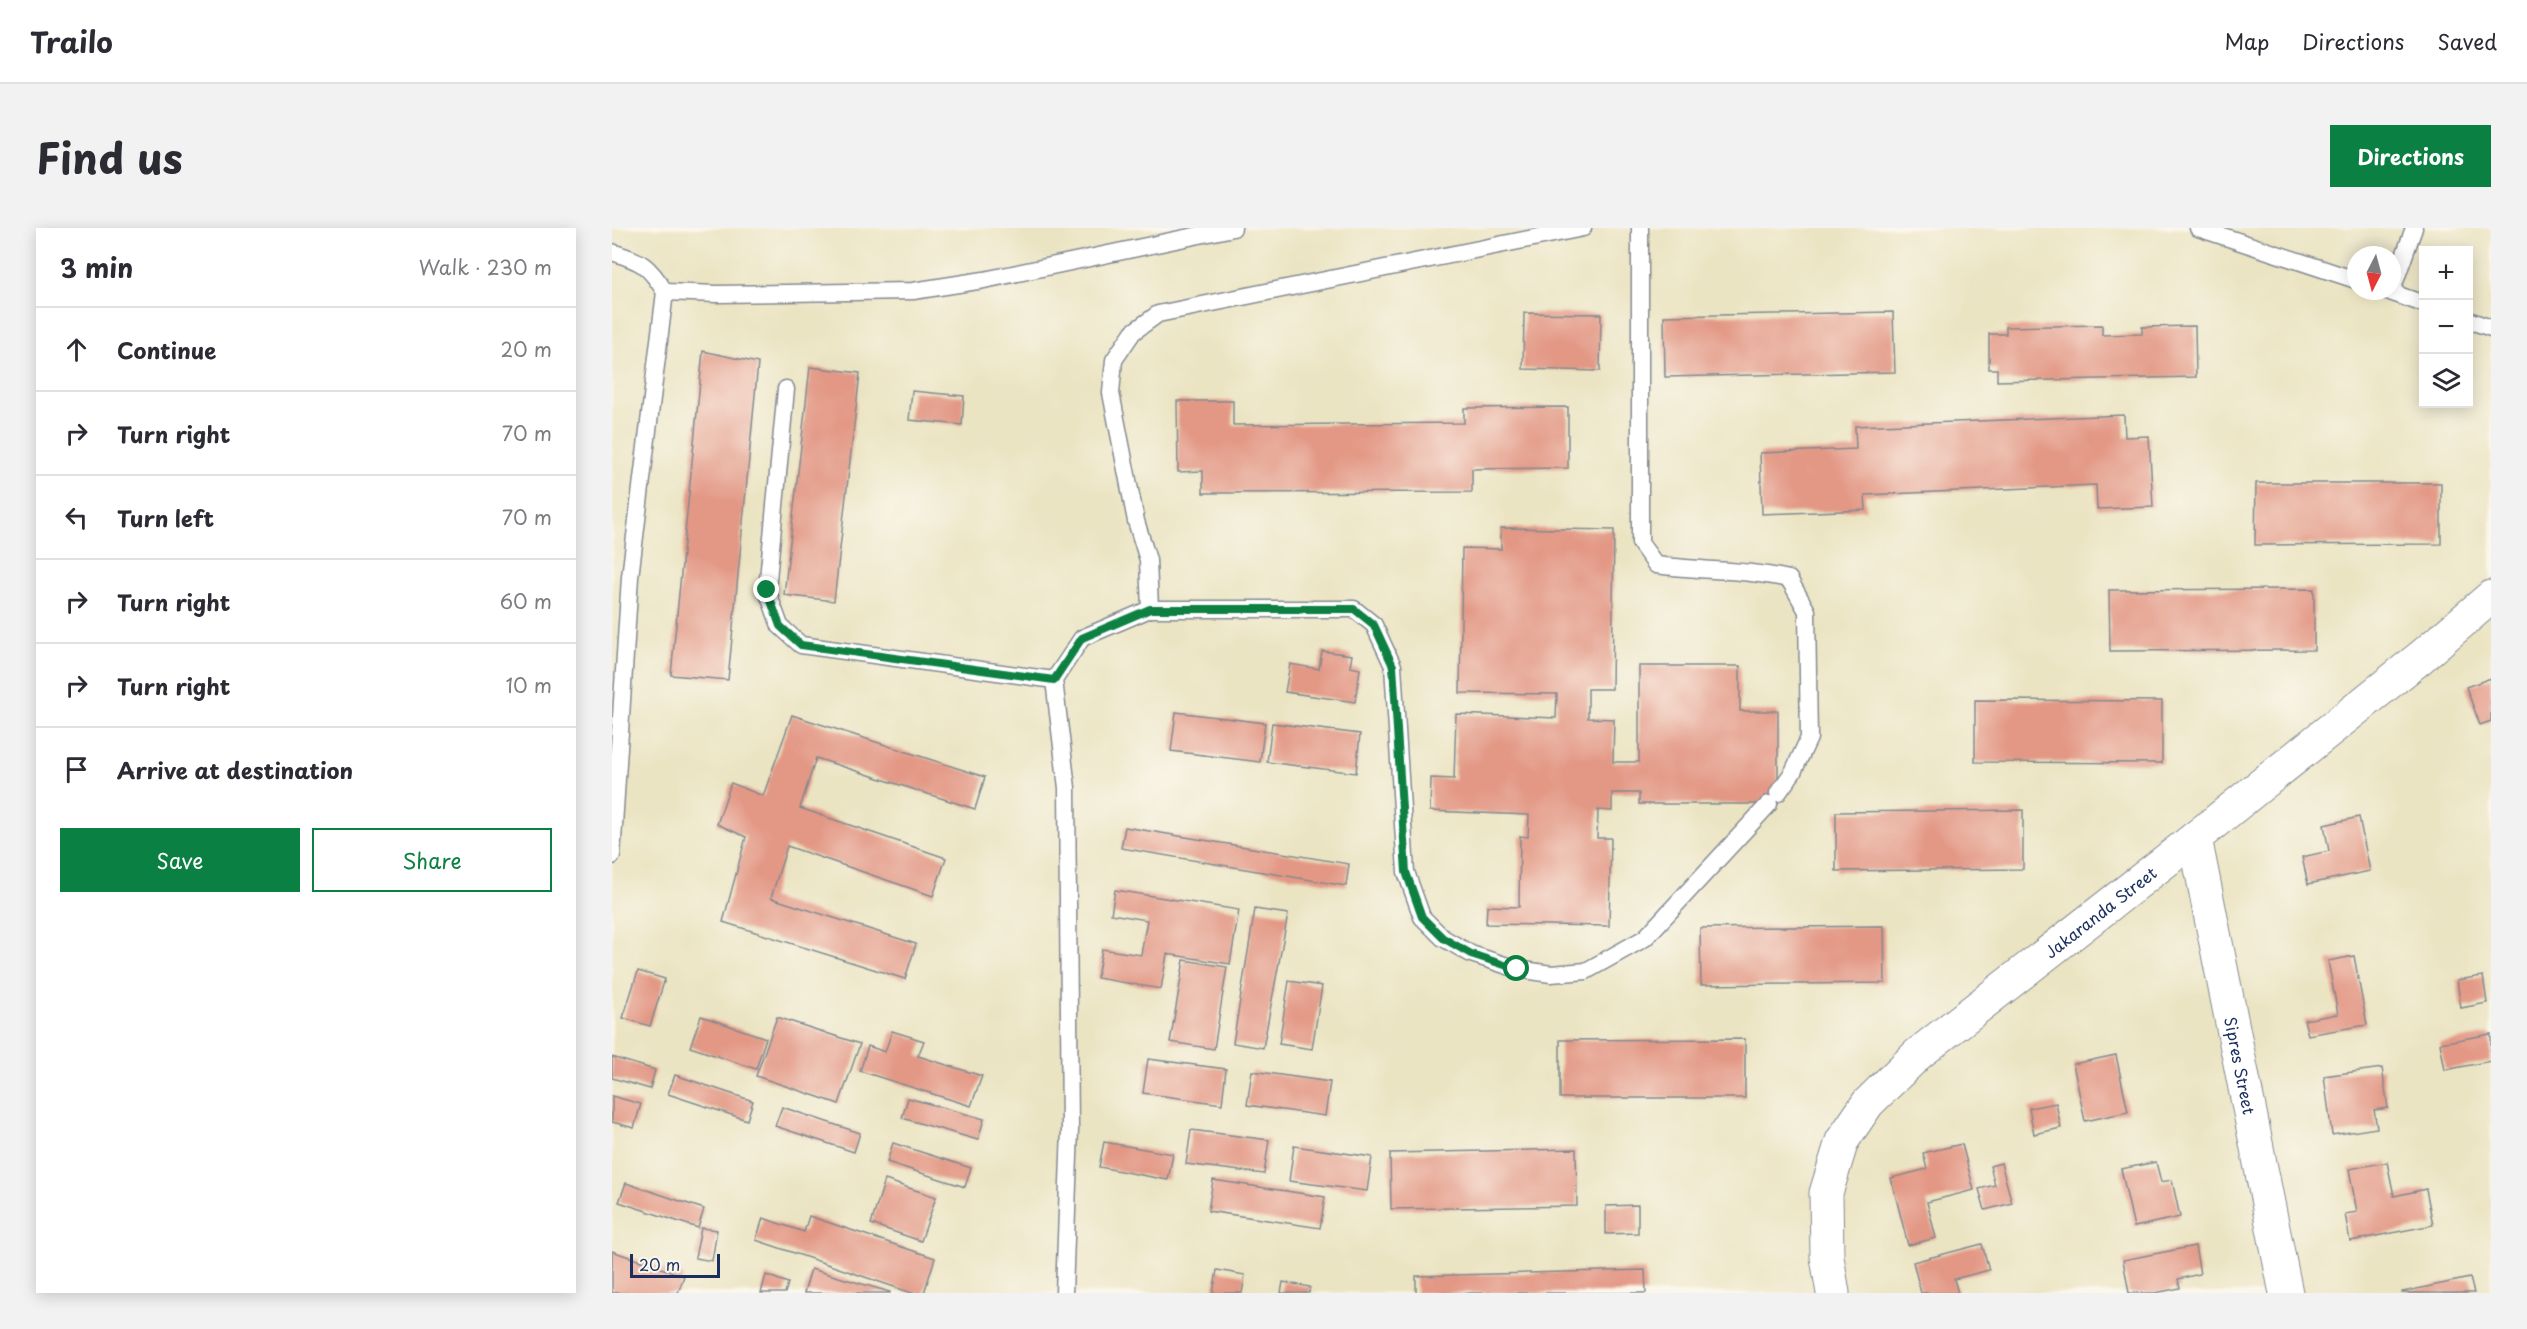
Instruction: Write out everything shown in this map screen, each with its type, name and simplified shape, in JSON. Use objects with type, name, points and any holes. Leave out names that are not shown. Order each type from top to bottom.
[{"type":"street","name":"Jakaranda Street","points":[[1833,1293],[1827,1257],[1826,1193],[1842,1141],[1868,1102],[1918,1054],[2195,838],[2421,657],[2491,597]]},
{"type":"street","name":"Sipres Street","points":[[2195,838],[2286,1293]]},
{"type":"lane","points":[[665,292],[717,294],[913,291],[984,280],[1233,228]]},
{"type":"lane","points":[[1150,609],[1148,560],[1136,521],[1111,393],[1114,360],[1133,332],[1158,314],[1583,228]]},
{"type":"lane","points":[[1064,1293],[1070,1129],[1067,788],[1054,680],[1082,638],[1150,609],[1354,609],[1374,625],[1393,666],[1406,872],[1422,917],[1443,938],[1471,954],[1517,969],[1551,974],[1586,971],[1645,938],[1774,798],[1793,772],[1809,738],[1807,611],[1789,579],[1759,572],[1693,570],[1656,565],[1640,543],[1640,228]]},
{"type":"lane","points":[[2198,228],[2347,277]]},
{"type":"lane","points":[[2401,262],[2414,228]]},
{"type":"lane","points":[[612,252],[638,261],[652,271],[665,292],[630,577],[612,856]]},
{"type":"lane","points":[[2401,295],[2419,302]]},
{"type":"lane","points":[[2473,321],[2491,328]]},
{"type":"lane","points":[[786,389],[767,590],[780,626],[801,645],[1054,680]]},
{"type":"building","points":[[1893,312],[1895,372],[1665,377],[1664,316]]},
{"type":"building","points":[[1524,313],[1601,314],[1600,371],[1523,369]]},
{"type":"building","points":[[2102,325],[2102,335],[2142,334],[2142,327],[2195,326],[2196,377],[1997,381],[1997,369],[1989,369],[1989,334],[2006,334],[2006,327]]},
{"type":"building","points":[[703,351],[758,363],[728,680],[671,675]]},
{"type":"building","points":[[810,367],[860,373],[834,601],[784,595]]},
{"type":"building","points":[[912,391],[964,396],[962,425],[909,420]]},
{"type":"building","points":[[1177,401],[1233,401],[1233,425],[1464,423],[1464,408],[1568,407],[1568,468],[1472,469],[1472,492],[1203,493],[1203,471],[1178,472]]},
{"type":"building","points":[[2124,415],[2125,437],[2149,436],[2153,507],[2097,509],[2096,485],[1865,495],[1866,510],[1762,514],[1760,453],[1856,449],[1855,426]]},
{"type":"building","points":[[2256,483],[2441,483],[2441,544],[2255,545]]},
{"type":"building","points":[[1501,528],[1614,530],[1612,689],[1588,689],[1588,718],[1614,719],[1613,762],[1639,762],[1639,666],[1740,666],[1740,711],[1778,711],[1778,804],[1639,804],[1639,793],[1612,793],[1612,811],[1598,810],[1597,838],[1611,838],[1609,926],[1486,924],[1487,906],[1519,907],[1520,836],[1528,837],[1529,815],[1430,811],[1431,778],[1454,779],[1456,714],[1556,718],[1557,694],[1460,693],[1462,548],[1501,549]]},
{"type":"building","points":[[2314,589],[2314,650],[2110,651],[2109,590]]},
{"type":"building","points":[[1322,651],[1352,655],[1350,667],[1360,669],[1355,702],[1285,692],[1290,664],[1319,669]]},
{"type":"building","points":[[2491,678],[2491,721],[2480,725],[2466,687]]},
{"type":"building","points":[[1975,700],[2162,701],[2162,763],[1975,762]]},
{"type":"building","points":[[1176,712],[1265,723],[1260,762],[1171,751]]},
{"type":"building","points":[[792,715],[985,777],[975,809],[816,758],[800,808],[946,858],[933,896],[787,846],[771,898],[916,944],[905,979],[723,922],[746,837],[717,824],[731,783],[763,796]]},
{"type":"building","points":[[1272,723],[1360,734],[1356,773],[1267,762]]},
{"type":"building","points":[[2023,810],[2023,869],[1836,871],[1836,812]]},
{"type":"building","points":[[2359,817],[2370,871],[2308,884],[2302,857],[2329,851],[2324,825]]},
{"type":"building","points":[[1125,827],[1349,864],[1346,886],[1121,848]]},
{"type":"building","points":[[1115,890],[1239,910],[1230,964],[1167,954],[1161,989],[1097,978],[1102,949],[1141,955],[1147,920],[1111,914]]},
{"type":"building","points":[[1255,909],[1288,914],[1263,1048],[1233,1043]]},
{"type":"building","points":[[1884,926],[1885,983],[1701,985],[1700,928]]},
{"type":"building","points":[[2354,956],[2367,1025],[2308,1035],[2304,1020],[2338,1014],[2328,961]]},
{"type":"building","points":[[1184,960],[1227,967],[1214,1049],[1170,1042]]},
{"type":"building","points":[[638,971],[665,979],[650,1026],[623,1018]]},
{"type":"building","points":[[2483,976],[2487,1003],[2461,1008],[2457,980]]},
{"type":"building","points":[[1289,981],[1322,986],[1312,1049],[1279,1044]]},
{"type":"building","points":[[701,1016],[766,1038],[756,1069],[690,1047]]},
{"type":"building","points":[[777,1017],[860,1044],[839,1104],[756,1076]]},
{"type":"building","points":[[892,1031],[924,1041],[918,1056],[982,1076],[971,1106],[860,1071],[868,1046],[885,1052]]},
{"type":"building","points":[[2491,1034],[2491,1061],[2445,1070],[2440,1043]]},
{"type":"building","points":[[1745,1039],[1745,1098],[1560,1098],[1560,1040]]},
{"type":"building","points":[[2116,1055],[2128,1112],[2085,1121],[2073,1064]]},
{"type":"building","points":[[612,1057],[655,1070],[650,1089],[612,1078]]},
{"type":"building","points":[[1148,1059],[1226,1069],[1222,1104],[1143,1093]]},
{"type":"building","points":[[2382,1068],[2388,1108],[2374,1110],[2377,1128],[2332,1135],[2324,1076]]},
{"type":"building","points":[[1252,1071],[1330,1082],[1325,1116],[1247,1105]]},
{"type":"building","points":[[675,1075],[753,1101],[747,1120],[668,1094]]},
{"type":"building","points":[[612,1096],[641,1104],[634,1128],[612,1122]]},
{"type":"building","points":[[908,1098],[984,1119],[978,1140],[902,1118]]},
{"type":"building","points":[[2056,1103],[2061,1128],[2034,1134],[2029,1108]]},
{"type":"building","points":[[782,1107],[860,1133],[854,1152],[775,1126]]},
{"type":"building","points":[[1191,1130],[1269,1140],[1264,1174],[1186,1164]]},
{"type":"building","points":[[1104,1142],[1173,1154],[1168,1180],[1099,1167]]},
{"type":"building","points":[[893,1143],[971,1168],[965,1187],[887,1162]]},
{"type":"building","points":[[1962,1144],[1974,1190],[1927,1202],[1936,1238],[1908,1245],[1891,1178],[1927,1169],[1923,1153]]},
{"type":"building","points":[[1294,1146],[1372,1157],[1367,1191],[1289,1181]]},
{"type":"building","points":[[1576,1149],[1577,1206],[1391,1209],[1390,1153]]},
{"type":"building","points":[[2156,1162],[2161,1182],[2172,1180],[2180,1217],[2134,1227],[2121,1169]]},
{"type":"building","points":[[2387,1162],[2394,1196],[2426,1189],[2433,1225],[2350,1241],[2345,1214],[2357,1212],[2349,1169]]},
{"type":"building","points":[[2001,1163],[2012,1203],[1985,1210],[1979,1189],[1995,1185],[1990,1166]]},
{"type":"building","points":[[885,1180],[936,1197],[921,1241],[871,1224]]},
{"type":"building","points":[[1213,1180],[1325,1197],[1320,1228],[1208,1211]]},
{"type":"building","points":[[626,1183],[704,1209],[698,1228],[619,1202]]},
{"type":"building","points":[[1638,1205],[1638,1233],[1606,1234],[1606,1206]]},
{"type":"building","points":[[809,1216],[935,1258],[924,1293],[912,1293],[756,1240],[763,1218],[804,1232]]},
{"type":"building","points":[[701,1228],[717,1230],[712,1261],[695,1258]]},
{"type":"building","points":[[1982,1244],[1989,1270],[1954,1279],[1958,1293],[1921,1293],[1913,1262]]},
{"type":"building","points":[[2195,1246],[2200,1274],[2178,1279],[2180,1288],[2155,1293],[2129,1293],[2123,1260]]},
{"type":"building","points":[[612,1251],[684,1276],[678,1293],[612,1293]]},
{"type":"building","points":[[811,1269],[890,1292],[890,1293],[804,1293]]},
{"type":"building","points":[[1217,1270],[1245,1275],[1242,1293],[1213,1293]]},
{"type":"building","points":[[1645,1270],[1646,1293],[1416,1293],[1416,1276]]},
{"type":"building","points":[[766,1275],[788,1283],[785,1293],[761,1293]]},
{"type":"building","points":[[2470,1278],[2474,1293],[2402,1293],[2402,1292]]},
{"type":"building","points":[[1283,1282],[1310,1287],[1309,1293],[1281,1293]]},
{"type":"route","points":[[767,590],[780,626],[801,645],[1054,680],[1082,638],[1150,609],[1354,609],[1374,625],[1393,666],[1406,872],[1422,917],[1443,938],[1471,954],[1517,969]]}]
